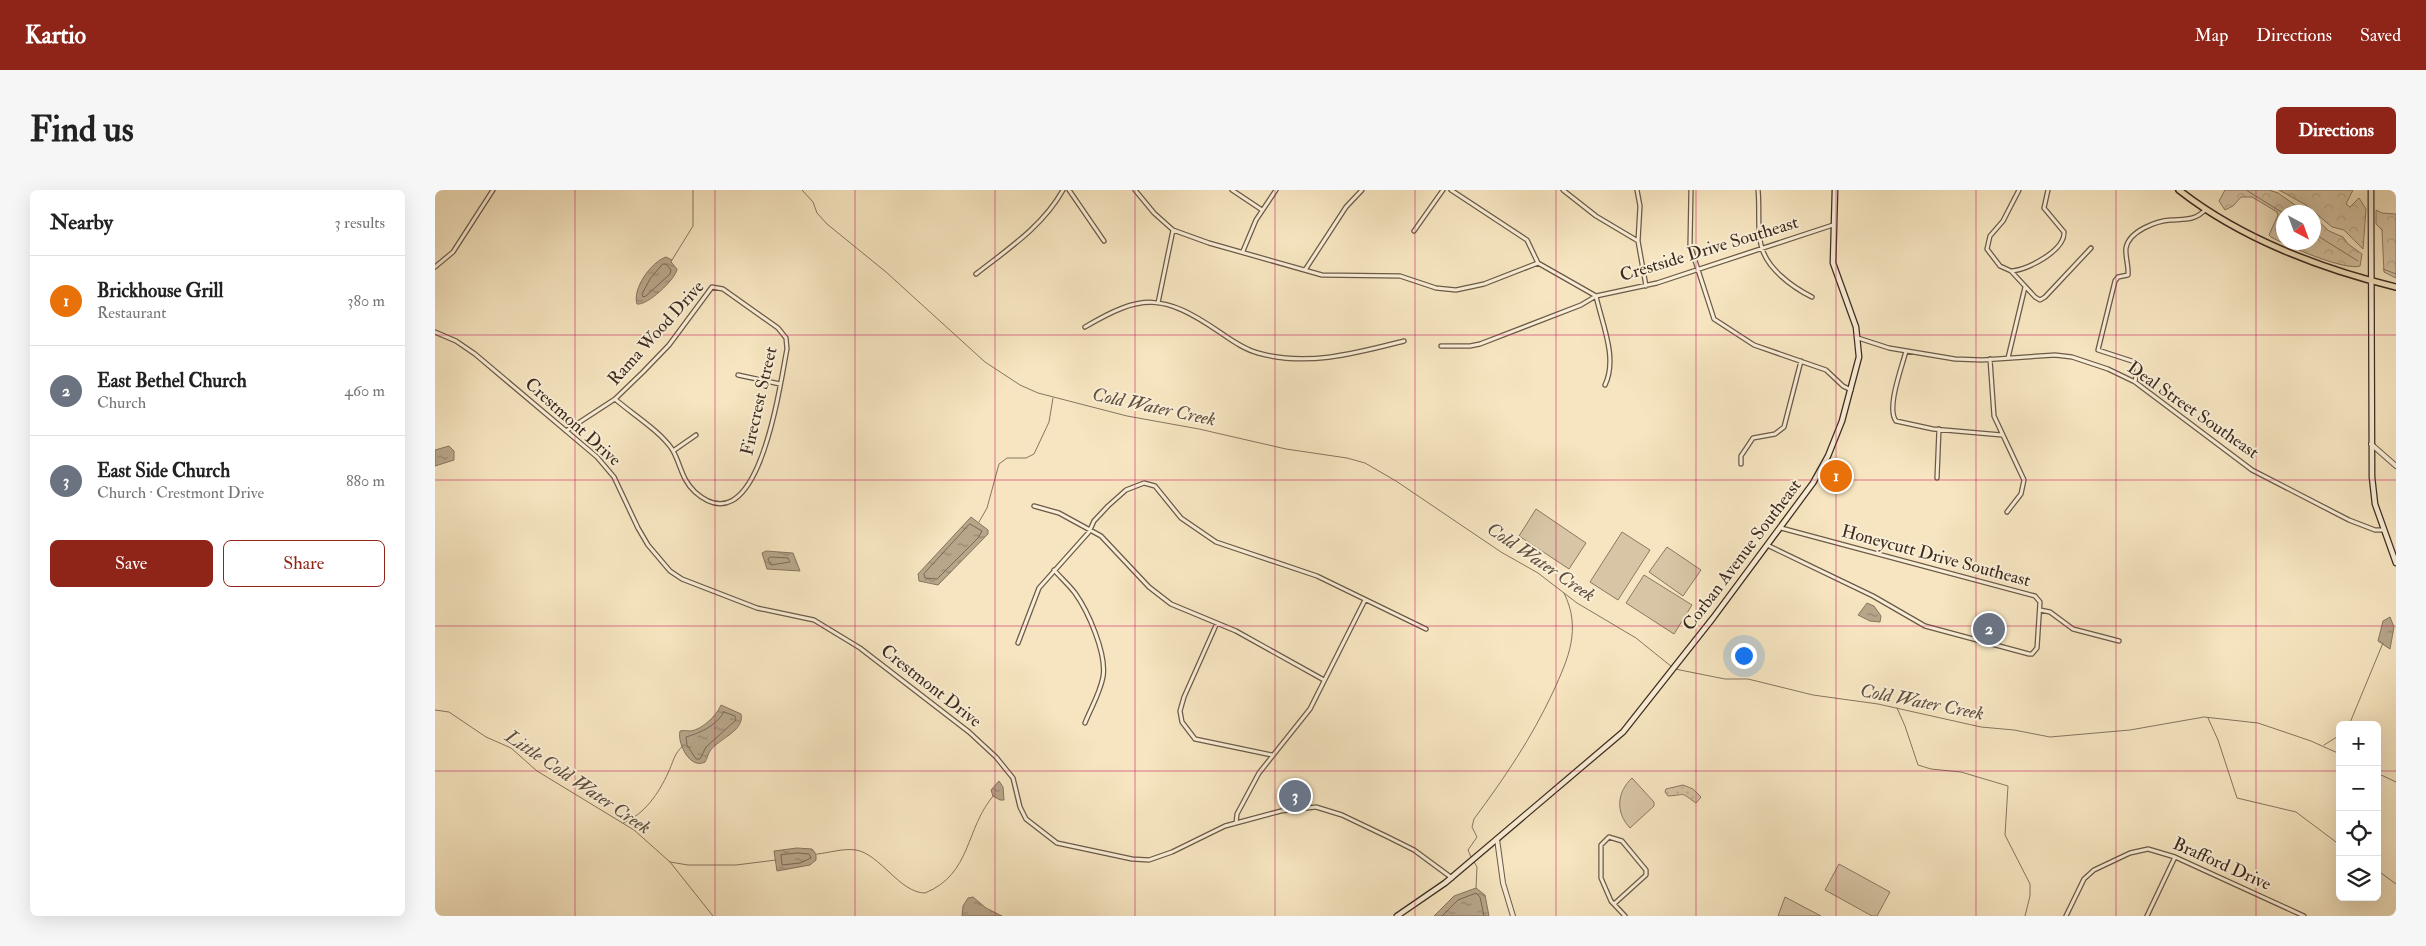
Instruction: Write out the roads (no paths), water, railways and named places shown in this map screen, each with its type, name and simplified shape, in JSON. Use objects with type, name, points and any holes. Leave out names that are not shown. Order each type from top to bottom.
[{"type":"main road","name":"Corban Avenue Southeast","points":[[1397,916],[1426,898],[1452,878],[1612,743],[1636,718],[1799,504],[1828,456],[1842,421],[1859,357],[1858,338],[1853,320],[1834,269],[1833,225],[1835,190]]},
{"type":"main road","points":[[2179,190],[2241,229],[2287,250],[2396,287]]},
{"type":"main road","points":[[2371,190],[2371,444],[2374,496],[2383,530],[2396,563]]},
{"type":"street","points":[[435,261],[437,266],[453,252],[493,190]]},
{"type":"street","points":[[976,274],[1034,228],[1052,207],[1063,190]]},
{"type":"street","points":[[1069,190],[1104,241]]},
{"type":"street","points":[[1135,190],[1154,213],[1173,230],[1209,243],[1328,276],[1400,276],[1436,288],[1456,290],[1484,284],[1538,263]]},
{"type":"street","points":[[1232,190],[1263,210]]},
{"type":"street","points":[[1243,252],[1249,234],[1276,190]]},
{"type":"street","points":[[1305,270],[1346,207],[1362,190]]},
{"type":"street","points":[[1414,231],[1443,190]]},
{"type":"street","points":[[1451,190],[1527,240],[1538,263],[1596,296],[1607,338],[1609,354],[1609,378],[1605,385]]},
{"type":"street","points":[[1563,190],[1596,216],[1638,241]]},
{"type":"street","points":[[1637,190],[1640,206],[1638,241],[1646,286]]},
{"type":"street","points":[[1691,190],[1690,245],[1709,307],[1716,322],[1753,345],[1826,370],[1843,386],[1851,390]]},
{"type":"street","points":[[1758,190],[1762,248],[1783,278],[1800,291],[1812,297]]},
{"type":"street","points":[[2019,190],[2009,210],[1987,243],[1987,250],[2000,266],[2011,271],[2035,297],[2042,300],[2091,248]]},
{"type":"street","points":[[2011,271],[2042,260],[2063,241],[2064,232],[2044,208],[2048,190]]},
{"type":"street","points":[[2135,382],[2138,363],[2098,350],[2115,281],[2128,275],[2127,246],[2133,236],[2147,226],[2171,220],[2186,221],[2200,216],[2207,209]]},
{"type":"street","name":"Crestside Drive Southeast","points":[[1441,346],[1480,344],[1581,305],[1596,296],[1646,286],[1833,225]]},
{"type":"street","points":[[1157,303],[1173,230]]},
{"type":"street","name":"Firecrest Street","points":[[615,399],[666,442],[673,451],[681,475],[695,492],[714,503],[733,500],[749,484],[760,465],[780,384],[787,349],[785,336],[779,328],[717,286]]},
{"type":"street","name":"Rama Wood Drive","points":[[565,431],[615,399],[662,353],[712,287],[717,286]]},
{"type":"street","points":[[2008,358],[2025,286]]},
{"type":"street","points":[[1085,327],[1121,307],[1137,303],[1157,303],[1188,312],[1250,351],[1267,355],[1331,358],[1405,340]]},
{"type":"street","name":"Crestmont Drive","points":[[435,332],[456,341],[475,354],[597,457],[614,477],[648,545],[670,571],[682,579],[757,608],[814,620],[860,648],[969,732],[996,757],[1013,778],[1020,807],[1026,819],[1051,840],[1063,845],[1149,860],[1236,823],[1298,808],[1322,808],[1358,822],[1414,850],[1452,878]]},
{"type":"street","name":"Deal Street Southeast","points":[[1858,338],[1889,348],[1955,359],[1989,359],[2036,355],[2072,357],[2108,369],[2135,382],[2253,470],[2341,516],[2375,530],[2383,530]]},
{"type":"street","points":[[1906,351],[1893,403],[1894,417],[1904,424],[2002,434]]},
{"type":"street","points":[[1989,359],[1993,410],[2023,480],[2021,494],[2007,512]]},
{"type":"street","points":[[1741,464],[1741,456],[1753,438],[1775,434],[1784,427],[1801,361]]},
{"type":"street","points":[[738,375],[780,384]]},
{"type":"street","points":[[1937,478],[1939,429]]},
{"type":"street","points":[[673,451],[697,435]]},
{"type":"street","points":[[2371,444],[2396,466]]},
{"type":"street","points":[[1017,643],[1039,588],[1090,529],[1094,521],[1119,495],[1137,484],[1149,483],[1158,489],[1181,518],[1205,536],[1226,546],[1317,576],[1426,630]]},
{"type":"street","points":[[1034,506],[1059,513],[1090,529],[1107,541],[1160,597],[1178,608],[1263,645],[1324,680]]},
{"type":"street","name":"Honeycutt Drive Southeast","points":[[1767,545],[1855,587],[1925,626],[2023,653],[2032,654],[2037,648],[2040,610],[2039,600],[2032,596],[1781,528]]},
{"type":"street","points":[[1054,570],[1077,595],[1101,646],[1104,671],[1100,689],[1085,724]]},
{"type":"street","points":[[1236,823],[1237,814],[1261,769],[1305,718],[1365,600]]},
{"type":"street","points":[[2040,610],[2050,612],[2073,629],[2119,641]]},
{"type":"street","points":[[1217,624],[1183,697],[1180,711],[1183,726],[1195,739],[1273,755]]},
{"type":"street","points":[[1613,904],[1646,875],[1646,870],[1622,841],[1609,837],[1601,845],[1601,878],[1605,892],[1613,904],[1625,916]]},
{"type":"street","points":[[1497,839],[1503,882],[1513,916]]},
{"type":"street","name":"Brafford Drive","points":[[2067,916],[2086,877],[2101,866],[2142,850],[2153,850],[2175,857],[2304,916]]},
{"type":"street","points":[[2147,916],[2175,857]]},
{"type":"water","points":[[666,257],[672,260],[671,262],[677,269],[672,279],[647,301],[637,304],[637,291],[644,277],[654,264]]},
{"type":"water","points":[[449,446],[454,451],[454,460],[435,466],[435,450]]},
{"type":"water","points":[[971,517],[988,530],[988,534],[938,585],[919,581],[918,574]]},
{"type":"water","points":[[766,551],[793,553],[800,571],[767,569],[762,553]]},
{"type":"water","points":[[1867,603],[1874,606],[1881,616],[1880,622],[1870,621],[1858,615]]},
{"type":"water","points":[[2390,617],[2394,627],[2390,649],[2378,641],[2383,621]]},
{"type":"water","points":[[721,705],[741,714],[739,725],[709,752],[705,762],[694,762],[683,748],[680,731],[696,730],[705,725]]},
{"type":"water","points":[[999,781],[1003,787],[1004,800],[993,796],[991,790]]},
{"type":"water","points":[[797,848],[812,849],[816,854],[816,860],[810,865],[777,871],[774,851]]},
{"type":"water","points":[[1476,888],[1485,895],[1489,916],[1434,916],[1454,896]]},
{"type":"water","points":[[973,897],[986,908],[1002,916],[962,916],[963,906],[968,898]]},
{"type":"waterway","points":[[672,260],[693,226],[693,190]]},
{"type":"waterway","name":"Cold Water Creek","points":[[802,190],[813,202],[817,213],[827,224],[886,272],[985,362],[1020,385],[1038,393],[1127,416],[1199,429],[1286,449],[1347,458],[1365,463],[1396,481],[1501,552],[1538,573],[1577,603],[1636,638],[1672,667]]},
{"type":"waterway","points":[[2246,190],[2276,209]]},
{"type":"waterway","points":[[2321,238],[2358,261]]},
{"type":"waterway","points":[[2383,269],[2396,274]]},
{"type":"waterway","points":[[979,522],[987,508],[999,464],[1007,458],[1026,458],[1034,454],[1049,422],[1053,398]]},
{"type":"waterway","points":[[1471,857],[1468,850],[1477,837],[1472,827],[1474,819],[1527,742],[1564,668],[1571,644],[1572,631],[1572,619],[1564,593]]},
{"type":"waterway","points":[[2351,721],[2383,643]]},
{"type":"waterway","name":"Cold Water Creek","points":[[1675,669],[1725,679],[1748,679],[1813,695],[1878,704],[1981,727],[2014,730],[2050,737],[2130,730],[2204,717],[2258,723],[2311,741],[2336,752]]},
{"type":"waterway","points":[[1897,708],[1918,765],[1931,769],[1961,772],[2008,786],[2005,835],[2030,884],[2030,896],[2025,916]]},
{"type":"waterway","name":"Little Cold Water Creek","points":[[435,710],[449,712],[486,737],[511,748],[537,771],[634,830],[670,862],[713,916]]},
{"type":"waterway","points":[[2208,718],[2218,740],[2237,798],[2296,812],[2336,842]]},
{"type":"waterway","points":[[2324,745],[2336,738]]},
{"type":"waterway","points":[[623,823],[638,815],[655,796],[676,755],[683,746]]},
{"type":"waterway","name":"Cold Water Creek","points":[[2381,775],[2396,782]]},
{"type":"waterway","points":[[817,854],[846,850],[856,850],[865,853],[907,887],[925,893],[940,885],[952,874],[960,862],[985,808],[994,795]]},
{"type":"waterway","points":[[670,862],[688,865],[736,865],[776,860]]},
{"type":"waterway","points":[[1473,860],[1477,867],[1476,888]]},
{"type":"waterway","points":[[2381,873],[2396,884]]},
{"type":"place","name":"Brickhouse Grill","points":[[1836,476]]},
{"type":"place","name":"East Bethel Church","points":[[1989,629]]},
{"type":"place","name":"East Side Church","points":[[1295,796]]}]
